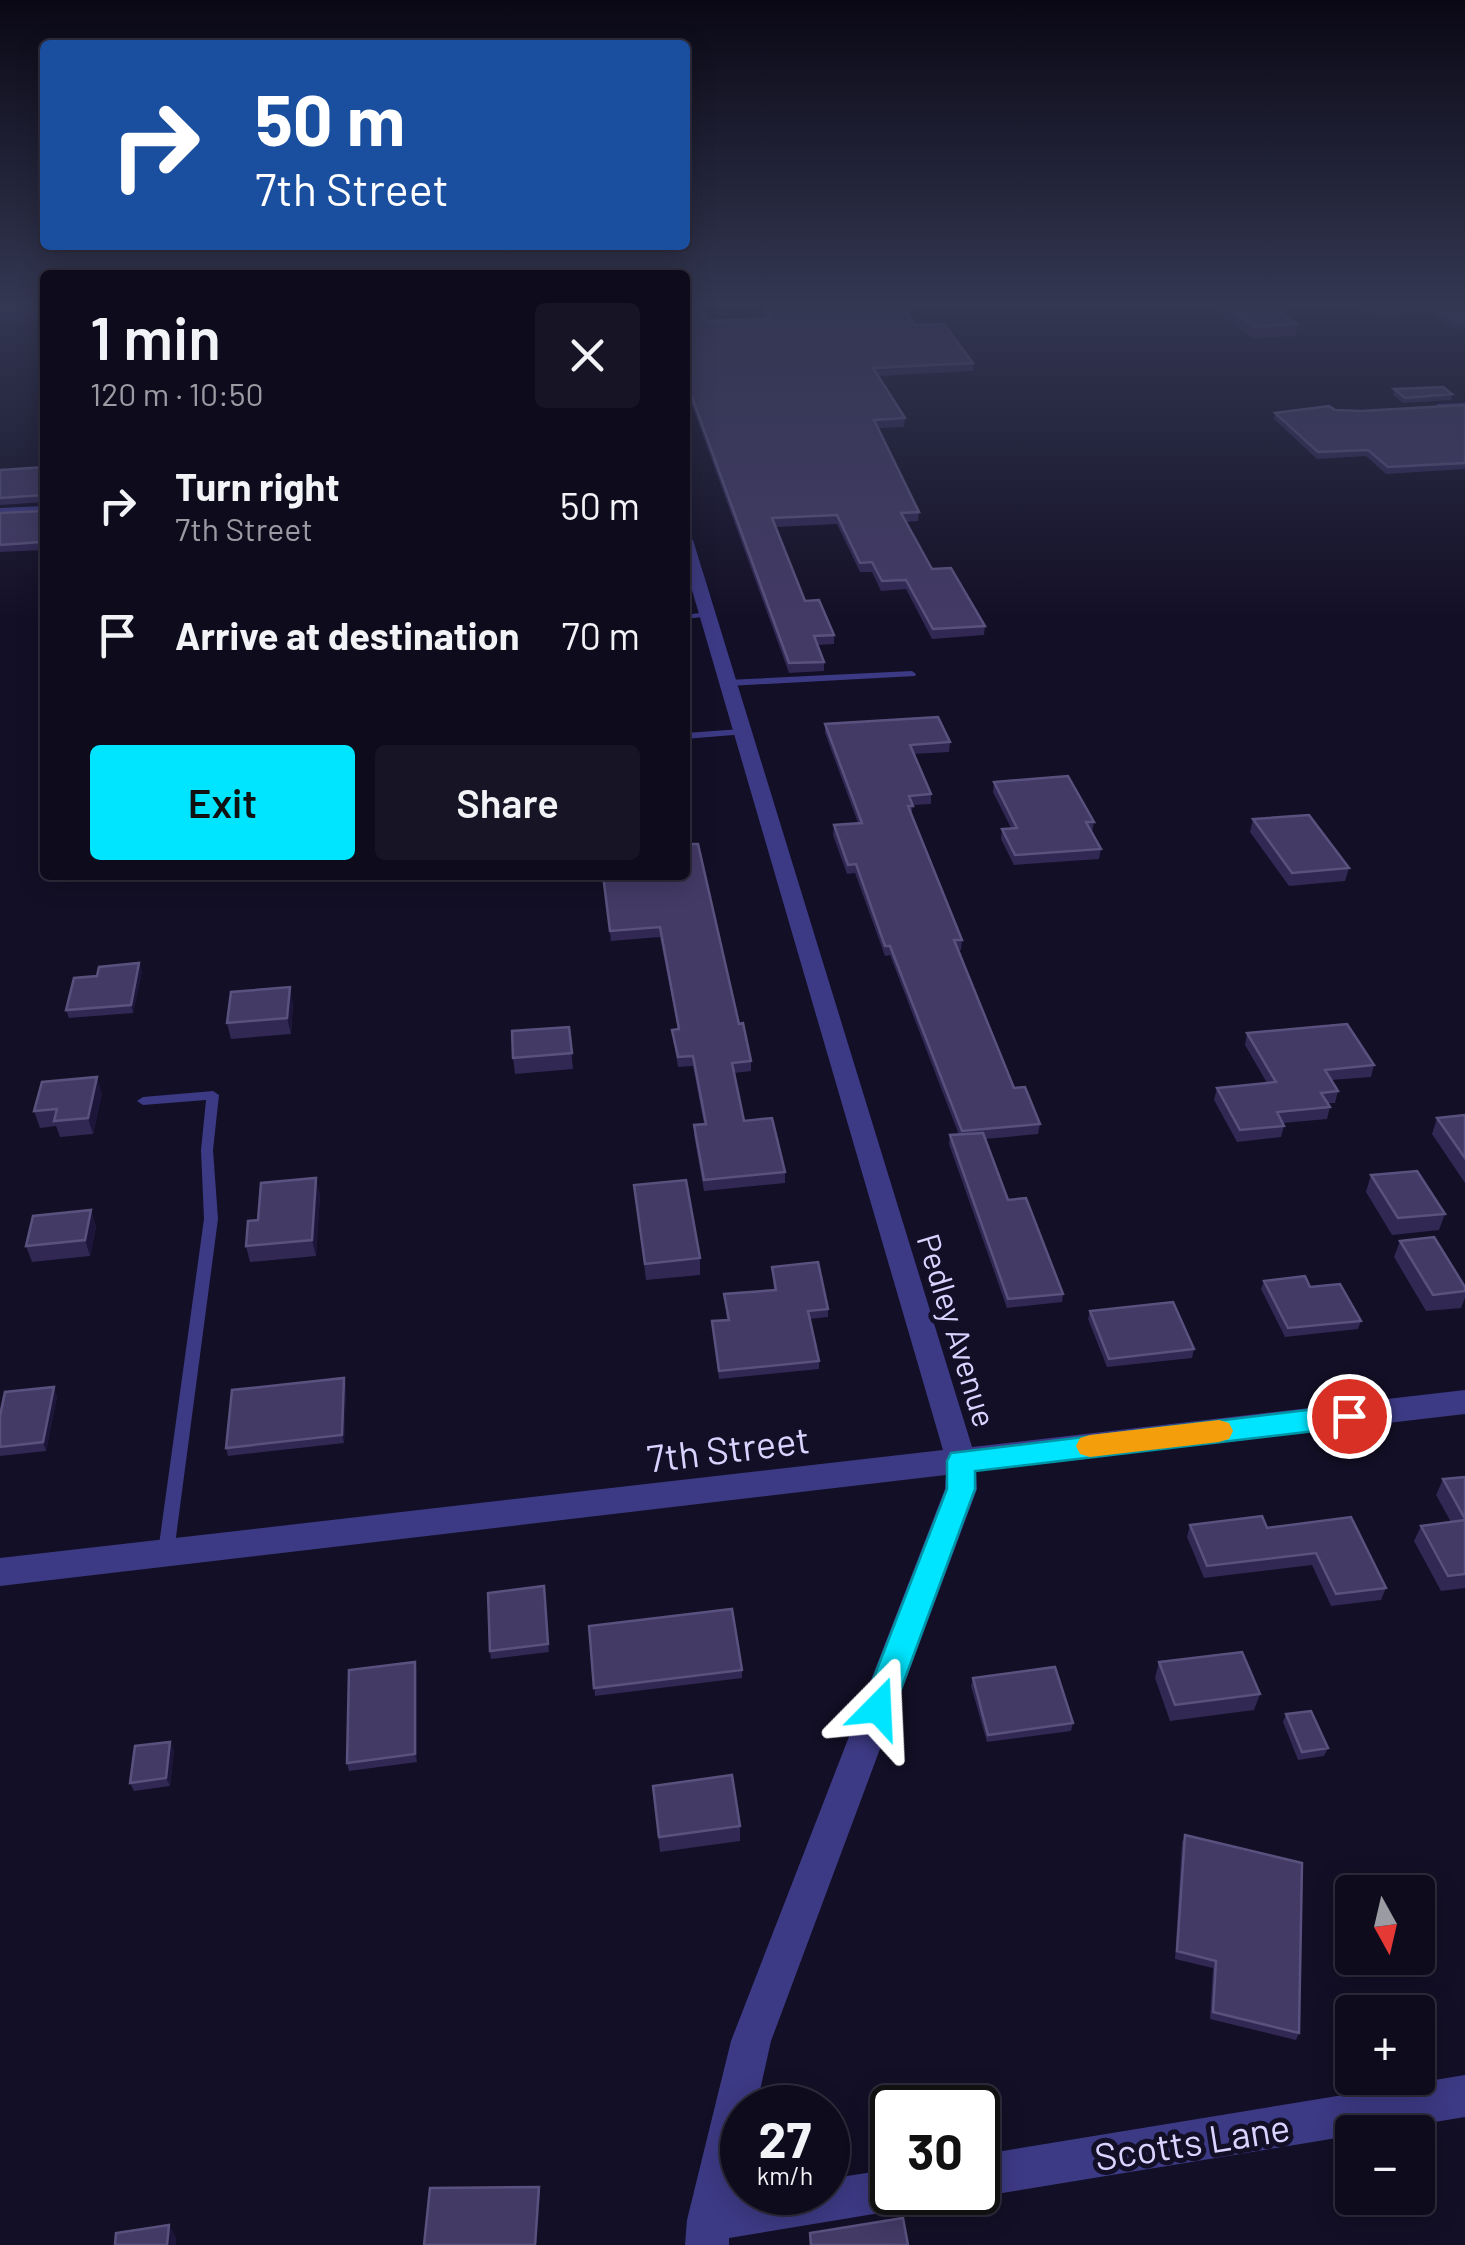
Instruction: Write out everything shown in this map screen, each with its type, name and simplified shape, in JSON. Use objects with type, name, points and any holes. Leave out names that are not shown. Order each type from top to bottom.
[{"type":"street","points":[[0,512],[40,510]]},
{"type":"street","name":"Pedley Avenue","points":[[690,574],[696,615],[728,683],[961,1461],[961,1489],[751,2041],[708,2233]]},
{"type":"street","name":"7th Street","points":[[0,1572],[1465,1402]]},
{"type":"street","name":"Scotts Lane","points":[[1000,2172],[1465,2096]]},
{"type":"street","points":[[708,2233],[870,2195]]},
{"type":"lane","points":[[728,683],[912,674]]},
{"type":"lane","points":[[690,736],[742,732]]},
{"type":"lane","points":[[142,1102],[212,1095],[208,1150],[211,1219],[166,1552]]},
{"type":"building","points":[[697,410],[900,410],[905,418],[874,420],[919,512],[901,513],[932,569],[951,568],[985,626],[933,629],[906,580],[882,581],[872,562],[860,563],[837,515],[772,518],[805,601],[819,600],[834,635],[814,636],[824,662],[789,663]]},
{"type":"building","points":[[1465,410],[1465,463],[1388,467],[1368,450],[1318,452],[1275,413]]},
{"type":"building","points":[[40,467],[40,495],[0,498],[0,470]]},
{"type":"building","points":[[40,511],[40,542],[0,545],[0,513]]},
{"type":"building","points":[[938,717],[950,742],[910,745],[931,794],[909,796],[913,806],[908,806],[962,940],[954,940],[1014,1088],[1025,1087],[1040,1124],[962,1131],[890,946],[885,946],[856,864],[848,865],[834,825],[862,823],[825,724]]},
{"type":"building","points":[[1068,776],[1094,822],[1086,822],[1101,849],[1015,855],[1002,829],[1017,828],[994,782]]},
{"type":"building","points":[[1309,815],[1349,868],[1292,873],[1253,819]]},
{"type":"building","points":[[690,844],[698,844],[751,1061],[732,1063],[744,1121],[772,1118],[785,1172],[704,1180],[694,1125],[706,1124],[693,1056],[678,1057],[672,1030],[679,1029],[660,927],[610,931],[604,880],[690,880]]},
{"type":"building","points":[[139,963],[131,1005],[66,1010],[74,978],[97,976],[99,967]]},
{"type":"building","points":[[290,987],[287,1018],[227,1023],[231,992]]},
{"type":"building","points":[[1347,1024],[1374,1065],[1325,1070],[1338,1091],[1321,1093],[1330,1107],[1277,1112],[1284,1126],[1240,1130],[1217,1088],[1276,1082],[1247,1033]]},
{"type":"building","points":[[569,1027],[572,1053],[513,1058],[512,1031]]},
{"type":"building","points":[[97,1077],[88,1118],[54,1121],[57,1109],[34,1111],[42,1082]]},
{"type":"building","points":[[1465,1115],[1465,1158],[1437,1118]]},
{"type":"building","points":[[983,1133],[1008,1200],[1026,1198],[1063,1294],[1008,1299],[950,1135]]},
{"type":"building","points":[[1417,1171],[1445,1214],[1398,1218],[1371,1175]]},
{"type":"building","points":[[316,1178],[312,1240],[246,1246],[248,1221],[258,1220],[261,1183]]},
{"type":"building","points":[[686,1180],[700,1258],[645,1264],[634,1185]]},
{"type":"building","points":[[91,1210],[85,1240],[26,1246],[33,1216]]},
{"type":"building","points":[[1434,1237],[1465,1291],[1433,1295],[1400,1241]]},
{"type":"building","points":[[818,1262],[828,1309],[808,1311],[819,1361],[719,1371],[712,1321],[729,1320],[724,1294],[776,1290],[772,1267]]},
{"type":"building","points":[[1305,1276],[1310,1287],[1340,1284],[1361,1321],[1288,1328],[1264,1281]]},
{"type":"building","points":[[1173,1302],[1194,1349],[1109,1359],[1090,1311]]},
{"type":"building","points":[[344,1378],[342,1435],[226,1448],[232,1390]]},
{"type":"building","points":[[54,1387],[43,1442],[0,1447],[5,1392]]},
{"type":"building","points":[[1465,1477],[1465,1519],[1443,1479]]},
{"type":"building","points":[[1262,1516],[1267,1528],[1351,1517],[1386,1588],[1336,1594],[1316,1553],[1207,1566],[1190,1525]]},
{"type":"building","points":[[1465,1520],[1465,1574],[1448,1576],[1421,1526]]},
{"type":"building","points":[[544,1586],[548,1644],[490,1651],[488,1593]]},
{"type":"building","points":[[732,1609],[742,1670],[594,1688],[589,1626]]},
{"type":"building","points":[[1242,1652],[1260,1694],[1175,1705],[1159,1662]]},
{"type":"building","points":[[415,1662],[415,1754],[347,1763],[349,1670]]},
{"type":"building","points":[[1055,1667],[1073,1723],[988,1735],[973,1678]]},
{"type":"building","points":[[1311,1711],[1328,1748],[1302,1752],[1286,1714]]},
{"type":"building","points":[[170,1742],[166,1778],[130,1783],[135,1746]]},
{"type":"building","points":[[732,1775],[740,1826],[659,1837],[653,1786]]},
{"type":"building","points":[[1185,1835],[1302,1863],[1299,2033],[1213,2012],[1216,1961],[1177,1951]]},
{"type":"building","points":[[539,2187],[535,2245],[424,2245],[430,2188]]},
{"type":"building","points":[[903,2218],[908,2245],[811,2245],[810,2233]]},
{"type":"building","points":[[169,2225],[167,2245],[115,2245],[116,2233]]},
{"type":"slow traffic","points":[[1090,1446],[1219,1431]]},
{"type":"route","points":[[878,1708],[961,1489],[961,1461],[1349,1416]]}]
